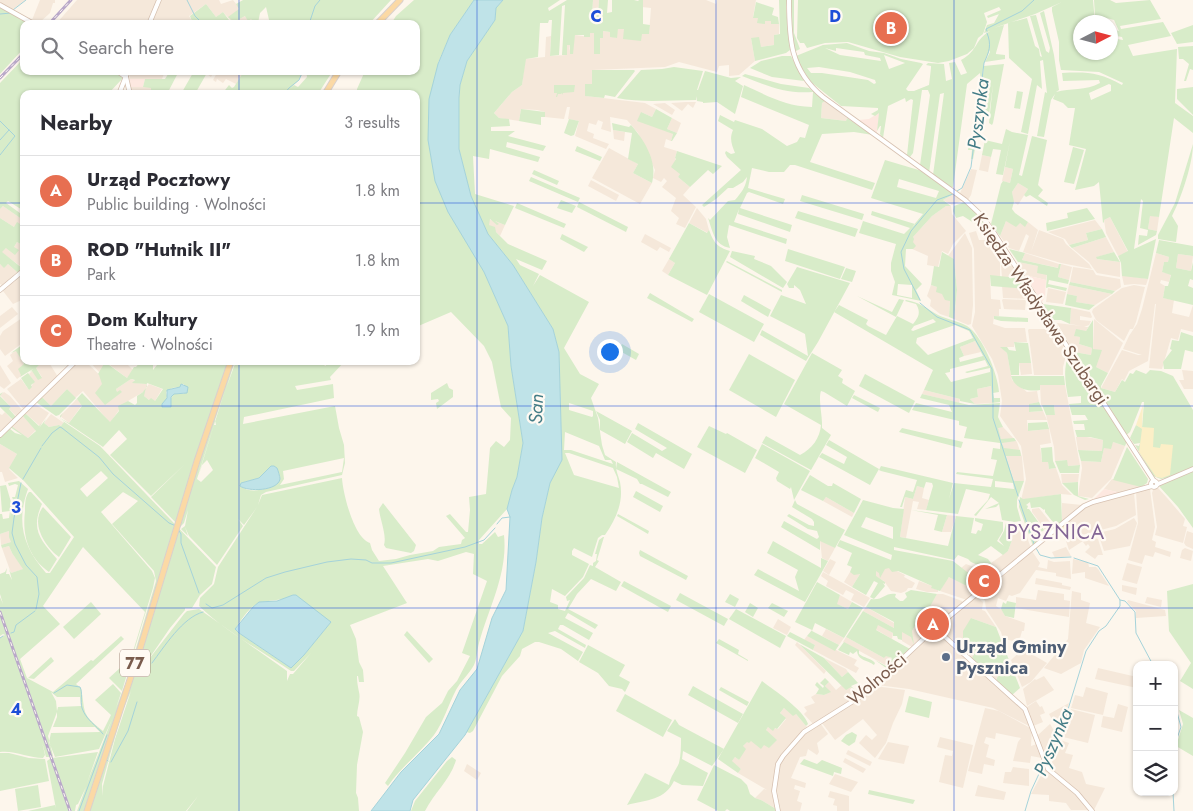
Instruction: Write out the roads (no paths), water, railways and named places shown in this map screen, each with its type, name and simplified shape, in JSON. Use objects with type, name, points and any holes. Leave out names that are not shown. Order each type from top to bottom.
[{"type":"main road","points":[[381,20],[400,0]]},
{"type":"main road","points":[[327,90],[337,75]]},
{"type":"main road","name":"77","points":[[87,811],[140,649],[197,461],[230,365]]},
{"type":"street","points":[[151,20],[159,0]]},
{"type":"street","name":"Księdza Władysława Szubargi","points":[[790,0],[791,46],[802,74],[820,94],[965,200],[984,218],[1153,482]]},
{"type":"street","points":[[0,5],[27,20]]},
{"type":"street","points":[[121,90],[126,76]]},
{"type":"street","points":[[126,76],[129,90]]},
{"type":"street","points":[[0,290],[20,273]]},
{"type":"street","points":[[0,435],[72,365]]},
{"type":"street","name":"Wolności","points":[[778,811],[775,779],[778,764],[807,730],[866,693],[935,628],[1084,506],[1141,489],[1153,482],[1168,479],[1193,469]]},
{"type":"street","points":[[935,628],[1025,709],[1049,770],[1077,794],[1092,811]]},
{"type":"water","name":"San","points":[[474,0],[503,0],[496,8],[495,20],[467,61],[460,85],[459,149],[471,196],[488,234],[513,265],[553,329],[559,352],[562,460],[550,483],[542,518],[523,631],[465,735],[413,800],[410,811],[371,811],[401,772],[439,734],[460,690],[477,669],[492,618],[506,590],[510,517],[507,509],[517,477],[523,443],[511,366],[508,326],[484,272],[448,212],[435,181],[428,140],[429,99],[438,64],[450,35]]},
{"type":"water","points":[[181,384],[188,387],[187,393],[174,394],[171,397],[171,407],[162,407],[167,398],[167,390],[180,387]]},
{"type":"water","points":[[271,466],[277,468],[280,478],[274,486],[256,490],[240,486],[241,483],[259,478]]},
{"type":"water","points":[[296,595],[331,622],[291,668],[235,629],[259,602],[277,601]]},
{"type":"waterway","points":[[13,10],[26,0]]},
{"type":"waterway","points":[[187,0],[199,20]]},
{"type":"waterway","points":[[310,20],[315,6],[320,0]]},
{"type":"waterway","name":"Pyszynka","points":[[987,31],[986,29],[1022,11],[1034,0]]},
{"type":"waterway","points":[[0,14],[11,13]]},
{"type":"waterway","name":"Pyszynka","points":[[957,191],[962,188],[971,167],[984,63],[989,48],[987,33]]},
{"type":"waterway","points":[[287,90],[299,80],[301,75]]},
{"type":"waterway","points":[[0,121],[15,136],[0,155]]},
{"type":"waterway","points":[[0,140],[9,130]]},
{"type":"waterway","name":"Pyszynka","points":[[920,300],[904,269],[901,252],[911,231],[937,200],[953,194]]},
{"type":"waterway","points":[[3,290],[9,285]]},
{"type":"waterway","name":"Pyszynka","points":[[920,303],[937,317],[970,330],[992,369],[993,402]]},
{"type":"waterway","name":"Pyszynka","points":[[993,404],[993,418],[1018,496]]},
{"type":"waterway","points":[[42,446],[52,433],[60,427],[62,428],[99,457],[113,474],[169,523],[176,526]]},
{"type":"waterway","points":[[23,479],[41,448]]},
{"type":"waterway","points":[[21,483],[12,533],[15,544],[26,565],[37,577],[39,594],[36,609]]},
{"type":"waterway","name":"Pyszynka","points":[[1019,500],[1034,544]]},
{"type":"waterway","points":[[497,524],[502,518],[510,517]]},
{"type":"waterway","points":[[206,604],[212,608],[223,605],[266,578],[285,572],[327,562],[351,559],[366,560],[372,563],[391,563],[465,547],[484,540],[495,528]]},
{"type":"waterway","points":[[178,529],[181,534],[181,543],[199,593]]},
{"type":"waterway","name":"Pyszynka","points":[[1036,548],[1040,555],[1051,558],[1071,557]]},
{"type":"waterway","name":"Pyszynka","points":[[1047,761],[1061,732],[1086,651],[1099,631],[1106,626],[1120,606],[1120,600],[1098,566],[1074,558]]},
{"type":"waterway","points":[[1120,600],[1125,601],[1135,612],[1136,633],[1151,661]]},
{"type":"waterway","points":[[11,633],[14,632],[16,625],[35,611]]},
{"type":"waterway","points":[[152,663],[181,626],[203,612]]},
{"type":"waterway","points":[[54,693],[67,685],[80,687],[81,705],[84,712],[103,734]]},
{"type":"waterway","points":[[111,762],[128,731],[137,702]]},
{"type":"waterway","points":[[1178,716],[1181,727],[1178,736]]},
{"type":"waterway","points":[[79,811],[107,735]]},
{"type":"waterway","name":"Pyszynka","points":[[1025,811],[1031,791],[1044,763]]},
{"type":"waterway","points":[[1173,796],[1174,811]]},
{"type":"railway","points":[[53,20],[71,0]]},
{"type":"railway","points":[[0,78],[20,57]]},
{"type":"railway","points":[[0,612],[70,811]]},
{"type":"place","name":"ROD \"Hutnik II\"","points":[[891,28]]},
{"type":"place","name":"Dom Kultury","points":[[984,581]]},
{"type":"place","name":"Urząd Pocztowy","points":[[933,624]]},
{"type":"place","name":"Urząd Gminy Pysznica","points":[[946,657]]},
{"type":"district","name":"PYSZNICA","points":[[1056,532]]}]
